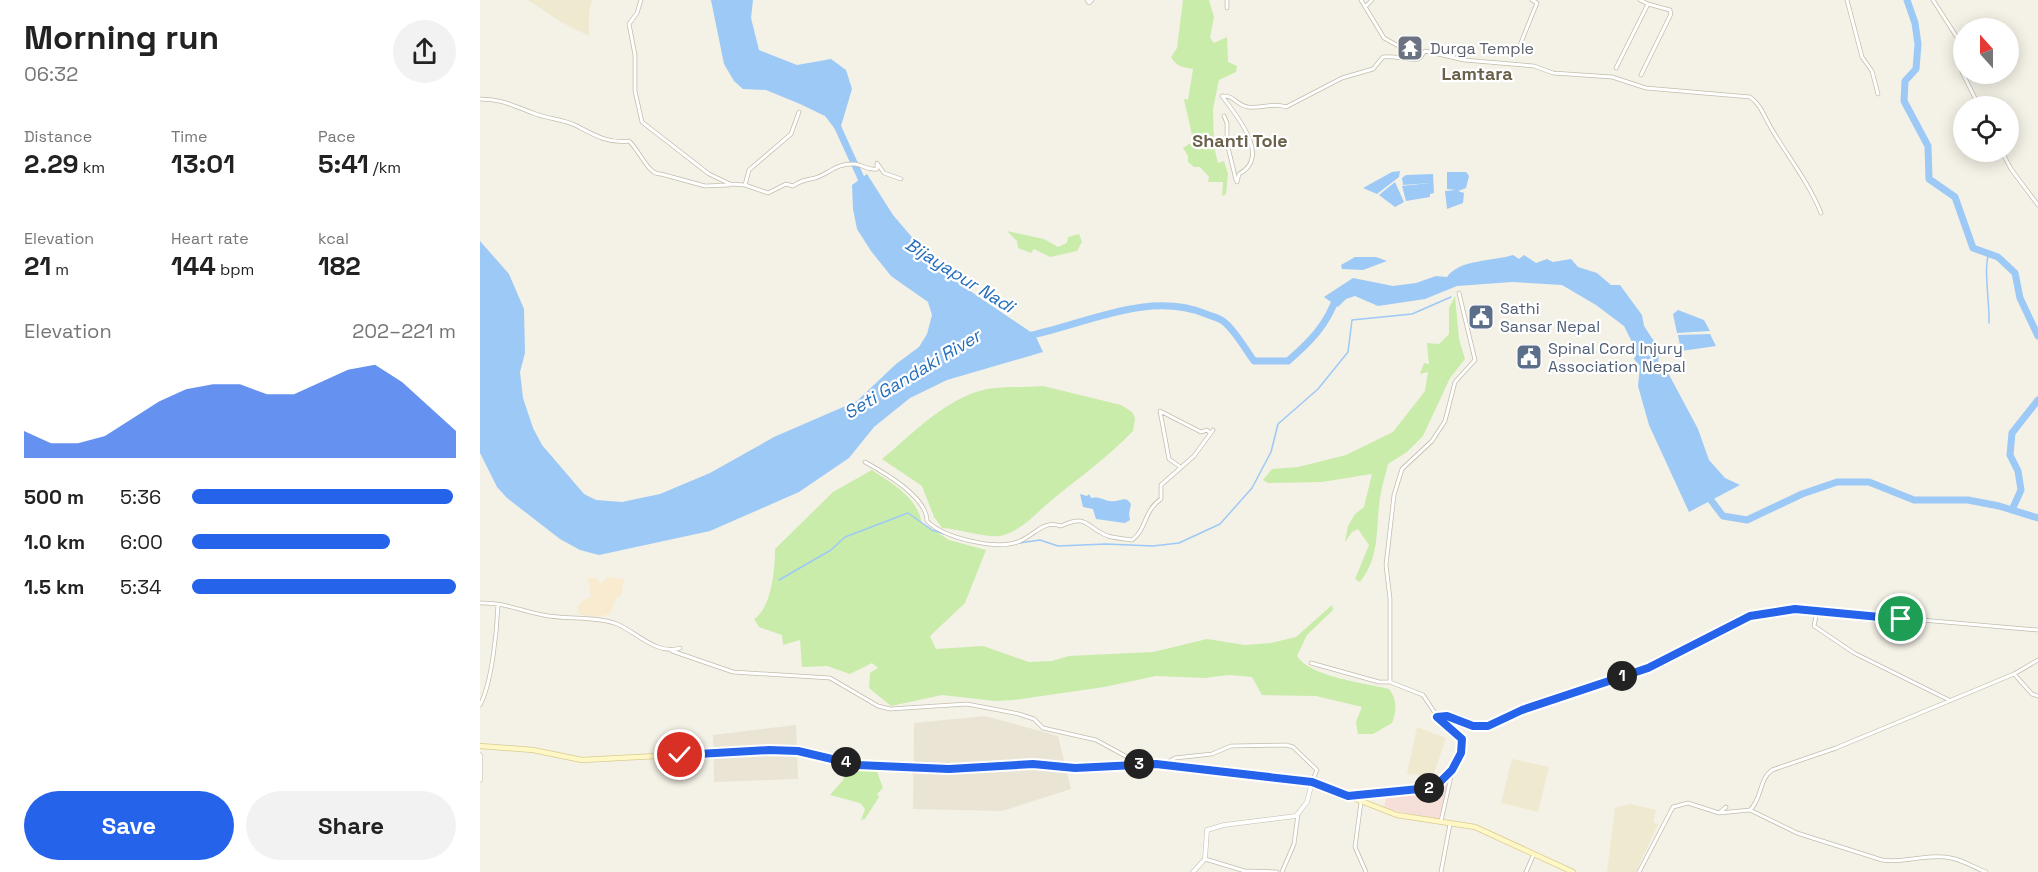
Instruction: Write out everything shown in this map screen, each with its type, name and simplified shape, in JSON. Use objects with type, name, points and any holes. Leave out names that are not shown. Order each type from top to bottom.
[{"type":"main road","points":[[480,746],[533,750],[582,760],[769,750],[812,753],[857,765],[949,769],[1033,764],[1075,768],[1163,764],[1312,782],[1397,815],[1480,829],[1533,856],[1573,872]]},
{"type":"street","points":[[641,0],[637,13],[629,24],[635,55],[635,91],[642,122],[709,174],[730,184]]},
{"type":"street","points":[[1088,0],[1089,3],[1092,0]]},
{"type":"street","points":[[1227,0],[1227,8]]},
{"type":"street","points":[[1361,0],[1384,38],[1420,58]]},
{"type":"street","points":[[1365,7],[1372,0]]},
{"type":"street","points":[[1520,45],[1537,3],[1532,0]]},
{"type":"street","points":[[1640,0],[1670,10],[1671,14],[1641,75]]},
{"type":"street","points":[[1847,0],[1862,57],[1872,71],[1878,94]]},
{"type":"street","points":[[1933,0],[1960,42],[1962,72],[1973,96]]},
{"type":"street","points":[[1616,68],[1648,4]]},
{"type":"street","points":[[1224,116],[1227,123],[1227,143],[1237,182],[1239,174],[1247,170],[1252,163],[1251,145],[1244,124],[1222,96],[1231,96],[1246,107],[1263,108],[1275,103],[1286,107],[1342,78],[1374,69],[1383,57],[1393,55],[1412,60],[1420,58],[1425,51],[1464,60],[1534,66],[1552,73],[1612,77],[1646,88],[1750,97],[1762,110],[1770,127],[1808,183],[1821,213]]},
{"type":"street","points":[[480,99],[517,105],[533,114],[576,125],[595,138],[620,143],[629,141],[644,158],[650,172],[711,187],[730,184],[745,185],[768,193],[786,184],[793,186],[803,179],[815,178],[828,170],[852,164],[873,170],[877,169],[877,163],[884,173],[901,179]]},
{"type":"street","points":[[745,185],[748,170],[791,134],[799,112]]},
{"type":"street","points":[[2007,162],[2038,205]]},
{"type":"street","points":[[1390,682],[1390,599],[1386,565],[1394,495],[1402,469],[1432,441],[1445,421],[1455,382],[1475,360],[1459,293]]},
{"type":"street","points":[[1179,466],[1169,459],[1165,447],[1165,427],[1159,414],[1160,411],[1201,432],[1210,431],[1210,434]]},
{"type":"street","points":[[865,462],[895,480],[923,505],[927,512],[927,521],[935,530],[985,543],[1004,544],[1018,542],[1051,523],[1061,526],[1074,519],[1083,520],[1108,536],[1132,540],[1138,536],[1150,506],[1161,499],[1161,485],[1179,466],[1194,456],[1214,430]]},
{"type":"street","points":[[480,603],[498,604],[544,616],[616,624],[644,640],[733,672],[830,678],[879,706],[890,708],[968,704],[1019,714],[1034,719],[1043,728],[1096,740],[1129,758],[1134,764]]},
{"type":"street","points":[[480,705],[490,683],[489,667],[498,604]]},
{"type":"street","points":[[1437,717],[1447,716],[1473,726],[1488,726],[1522,710],[1648,668],[1750,616],[1795,609],[2038,630]]},
{"type":"street","points":[[1817,611],[1814,626],[1839,645],[1949,700]]},
{"type":"street","points":[[672,651],[680,648]]},
{"type":"street","points":[[1750,810],[1757,801],[1765,776],[1772,770],[1836,748],[2014,674],[2038,660]]},
{"type":"street","points":[[1311,663],[1379,682],[1390,682],[1423,695],[1437,717],[1462,739],[1461,753],[1452,770],[1441,823]]},
{"type":"street","points":[[2014,674],[2032,694],[2038,696]]},
{"type":"street","points":[[1163,764],[1175,758],[1212,754],[1231,747],[1286,745],[1293,747],[1317,770],[1307,802],[1298,814],[1294,844],[1282,872]]},
{"type":"street","points":[[480,755],[480,780]]},
{"type":"street","points":[[1348,796],[1429,788],[1452,770]]},
{"type":"street","points":[[1362,801],[1355,847],[1366,872]]},
{"type":"street","points":[[1639,872],[1673,807],[1688,803],[1719,813],[1750,810],[1797,833],[1881,860],[1892,862],[1904,858],[1951,858],[1986,872]]},
{"type":"street","points":[[1719,813],[1726,807]]},
{"type":"street","points":[[1193,872],[1205,859],[1206,833],[1209,829],[1298,814]]},
{"type":"street","points":[[1441,872],[1450,824]]},
{"type":"street","points":[[1526,872],[1533,856]]},
{"type":"street","points":[[1205,859],[1248,871],[1277,872]]},
{"type":"shaded area","points":[[528,0],[592,0],[589,12],[589,36],[561,22]]},
{"type":"shaded area","points":[[608,577],[624,579],[621,596],[616,598],[610,614],[596,617],[579,614],[577,608],[582,601],[591,597],[588,578],[596,578],[601,583]]},
{"type":"shaded area","points":[[985,716],[1058,736],[1071,789],[1002,811],[913,809],[914,723]]},
{"type":"shaded area","points":[[796,725],[798,779],[714,782],[713,735]]},
{"type":"shaded area","points":[[1417,727],[1446,738],[1433,776],[1407,774]]},
{"type":"shaded area","points":[[1512,759],[1549,767],[1538,812],[1501,803]]},
{"type":"shaded area","points":[[1448,778],[1450,780],[1438,820],[1384,808],[1387,795],[1431,790]]},
{"type":"shaded area","points":[[1630,804],[1656,810],[1653,822],[1658,824],[1636,872],[1607,872],[1615,808]]},
{"type":"green space","points":[[1183,0],[1209,0],[1214,17],[1210,38],[1214,43],[1227,37],[1228,62],[1237,66],[1236,72],[1219,80],[1213,109],[1214,147],[1218,163],[1224,161],[1228,174],[1226,194],[1222,196],[1223,182],[1208,182],[1209,177],[1200,167],[1194,167],[1188,162],[1188,156],[1183,148],[1192,142],[1184,99],[1188,100],[1193,69],[1178,65],[1171,57],[1177,48]]},
{"type":"green space","points":[[1007,231],[1044,239],[1058,247],[1067,243],[1068,237],[1079,234],[1082,242],[1077,251],[1050,257],[1034,249],[1031,253],[1018,248],[1017,241]]},
{"type":"green space","points":[[1455,296],[1459,339],[1465,359],[1450,378],[1423,436],[1407,452],[1388,464],[1381,490],[1374,555],[1360,582],[1355,579],[1369,545],[1358,529],[1352,532],[1345,542],[1348,526],[1355,514],[1364,507],[1372,474],[1322,482],[1268,483],[1263,480],[1272,469],[1298,467],[1346,455],[1393,432],[1425,391],[1428,372],[1420,374],[1424,363],[1429,364],[1427,343],[1439,344],[1449,334],[1449,308]]},
{"type":"green space","points":[[1043,386],[1121,405],[1132,412],[1135,418],[1133,431],[1028,521],[1008,534],[987,536],[942,528],[934,517],[922,486],[882,459],[930,418],[957,400],[987,389]]},
{"type":"green space","points":[[872,470],[909,498],[915,505],[922,523],[949,540],[986,550],[965,603],[930,636],[936,649],[983,646],[1029,662],[1052,661],[1069,656],[1153,652],[1207,639],[1245,645],[1271,643],[1296,637],[1332,605],[1333,610],[1307,635],[1297,656],[1313,669],[1325,674],[1389,689],[1394,697],[1395,705],[1392,723],[1373,734],[1358,734],[1356,722],[1362,707],[1316,696],[1262,695],[1252,677],[1156,676],[1104,687],[1014,700],[995,701],[942,695],[891,706],[869,688],[870,673],[878,668],[872,663],[850,674],[827,666],[802,667],[800,640],[783,645],[782,635],[759,627],[754,619],[760,614],[769,597],[775,549],[833,492]]},
{"type":"green space","points":[[843,766],[876,769],[883,788],[877,794],[879,797],[865,819],[861,820],[865,809],[860,803],[830,795],[844,779]]},
{"type":"water","points":[[711,0],[753,0],[751,18],[759,50],[797,65],[831,59],[846,70],[852,89],[841,126],[835,129],[825,116],[800,104],[766,90],[743,89],[734,81],[724,64]]},
{"type":"water","points":[[1400,171],[1399,177],[1377,194],[1363,188],[1392,172]]},
{"type":"water","points":[[1447,172],[1466,172],[1469,176],[1466,188],[1458,191],[1464,193],[1463,203],[1447,209],[1445,191],[1456,190],[1447,189]]},
{"type":"water","points":[[867,174],[893,215],[928,256],[951,278],[1035,335],[1043,352],[947,380],[910,398],[874,427],[849,458],[799,492],[710,531],[599,555],[580,550],[560,539],[507,498],[497,487],[480,453],[480,241],[509,274],[524,309],[525,353],[520,372],[523,398],[533,428],[542,445],[584,494],[596,500],[622,502],[660,494],[710,473],[774,437],[857,401],[896,364],[919,347],[927,334],[932,315],[928,302],[891,276],[857,229],[852,185]]},
{"type":"water","points":[[1433,174],[1434,193],[1430,194],[1430,197],[1406,201],[1402,186],[1430,183],[1403,185],[1402,178],[1406,175]]},
{"type":"water","points":[[1395,182],[1404,202],[1395,207],[1379,195]]},
{"type":"water","points":[[1513,255],[1519,259],[1524,255],[1536,263],[1547,259],[1553,262],[1571,259],[1578,267],[1597,273],[1611,285],[1620,285],[1642,315],[1644,326],[1659,349],[1658,366],[1666,369],[1698,429],[1709,460],[1725,478],[1740,485],[1689,512],[1649,425],[1638,386],[1640,366],[1634,359],[1636,355],[1633,344],[1624,326],[1596,305],[1562,285],[1512,282],[1457,286],[1425,299],[1378,306],[1355,296],[1346,299],[1338,307],[1324,297],[1353,278],[1393,286],[1416,283],[1436,276],[1447,277],[1453,271],[1468,264]]},
{"type":"water","points":[[1355,257],[1376,257],[1387,261],[1363,270],[1342,269],[1341,265]]},
{"type":"water","points":[[1678,310],[1704,320],[1710,331],[1677,333],[1673,314]]},
{"type":"water","points":[[1710,334],[1716,346],[1681,351],[1678,335]]},
{"type":"water","points":[[1080,494],[1087,496],[1089,494],[1091,498],[1110,501],[1124,499],[1129,501],[1131,504],[1130,520],[1125,523],[1096,519],[1093,509],[1083,507]]},
{"type":"waterway","points":[[1907,0],[1915,23],[1918,44],[1916,69],[1905,81],[1904,101],[1928,146],[1929,179],[1955,197],[1973,248],[1998,257],[2015,273],[2020,298],[2038,336]]},
{"type":"waterway","name":"Bijayapur Nadi","points":[[835,121],[865,187]]},
{"type":"waterway","points":[[1989,254],[1987,259],[1989,323]]},
{"type":"waterway","name":"Seti Gandaki River","points":[[1027,336],[1116,312],[1162,306],[1184,308],[1223,321],[1236,334],[1254,361],[1288,361],[1317,332],[1328,316],[1337,296]]},
{"type":"waterway","points":[[1013,544],[1040,540],[1058,546],[1106,544],[1153,546],[1179,543],[1220,524],[1252,488],[1271,452],[1278,424],[1318,389],[1348,352],[1352,320],[1412,314],[1451,297]]},
{"type":"waterway","points":[[2012,510],[2021,490],[2018,471],[2010,455],[2012,433],[2038,400]]},
{"type":"waterway","name":"Seti Gandaki River","points":[[1707,495],[1723,516],[1747,520],[1802,494],[1837,482],[1869,482],[1914,500],[1968,500],[1999,506],[2038,518]]},
{"type":"waterway","points":[[779,580],[831,550],[845,537],[908,513],[932,530],[944,534]]},
{"type":"place","name":"Durga Temple","points":[[1410,48]]},
{"type":"place","name":"Sathi Sansar Nepal","points":[[1481,317]]},
{"type":"place","name":"Spinal Cord Injury Association Nepal","points":[[1529,357]]},
{"type":"district","name":"Lamtara","points":[[1477,73]]},
{"type":"district","name":"Shanti Tole","points":[[1240,140]]},
{"type":"route","points":[[680,755],[769,750],[798,751],[857,765],[900,765],[935,769],[1033,764],[1075,768],[1163,764],[1281,781],[1312,782],[1348,796],[1429,788],[1438,784],[1452,770],[1463,746],[1462,739],[1443,725],[1437,717],[1447,716],[1473,726],[1488,726],[1522,710],[1648,668],[1750,616],[1795,609],[1901,619]]}]
